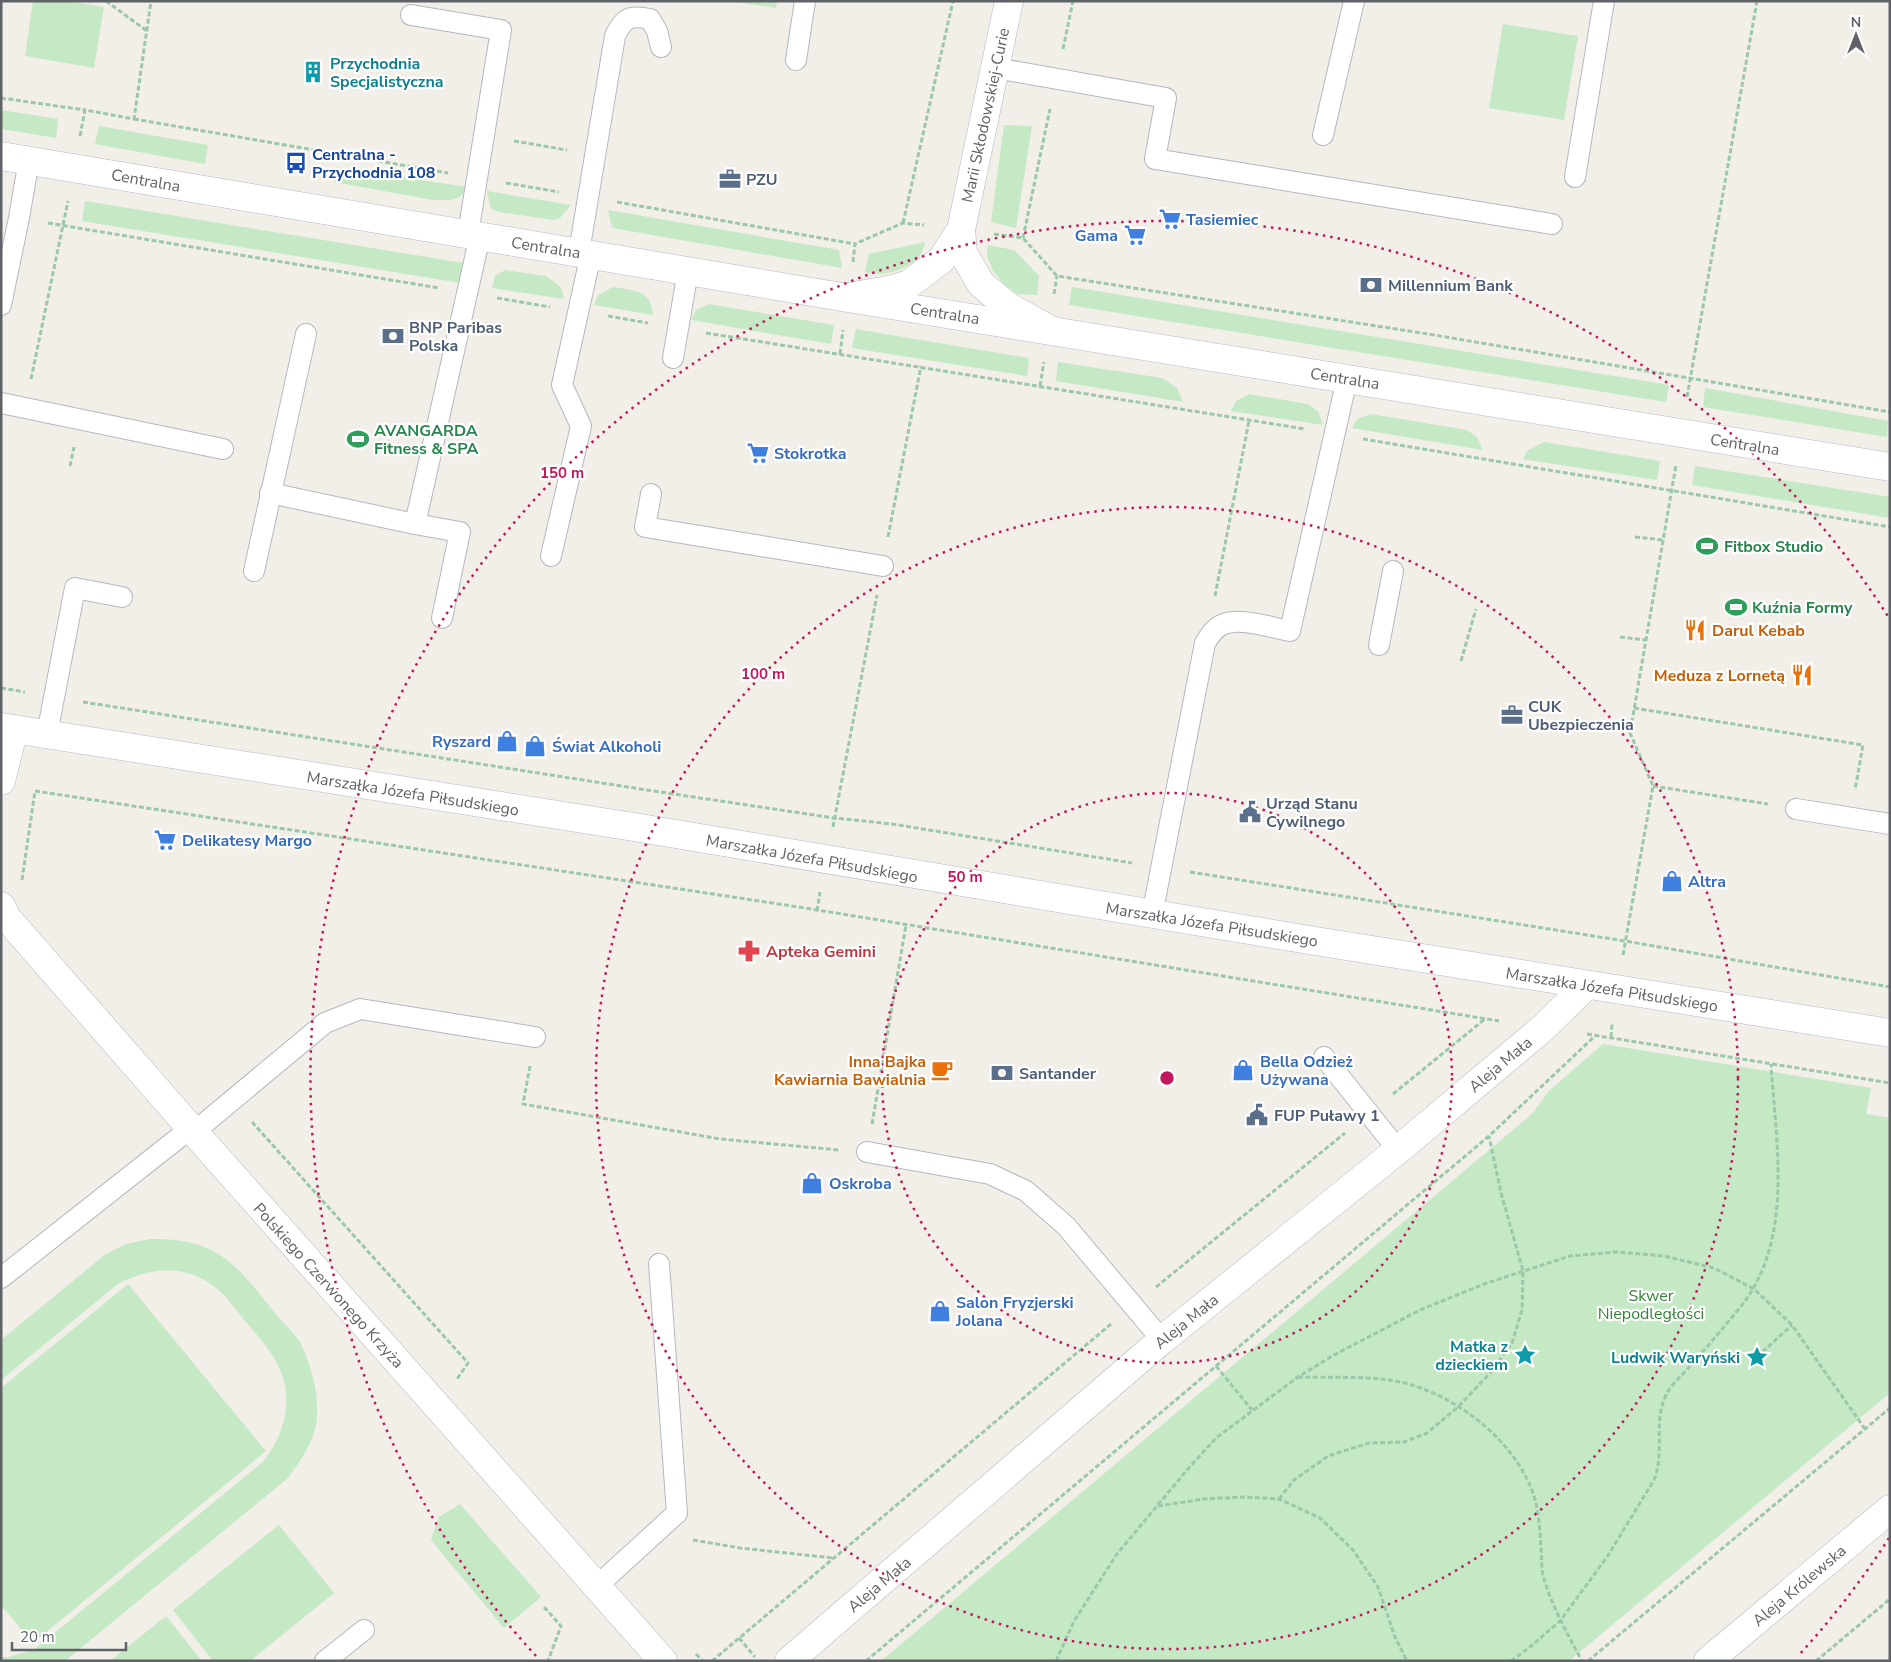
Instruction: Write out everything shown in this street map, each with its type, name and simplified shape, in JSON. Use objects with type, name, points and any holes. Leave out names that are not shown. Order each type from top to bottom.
[{"type":"main road","name":"Marii Skłodowskiej-Curie","points":[[1009,1],[962,230],[963,253],[981,284],[1009,307],[1049,329]]},
{"type":"main road","name":"Centralna","points":[[1,156],[848,298],[1049,329],[1890,468]]},
{"type":"main road","name":"Marii Skłodowskiej-Curie","points":[[848,298],[910,284],[941,260],[962,230]]},
{"type":"main road","name":"Marszałka Józefa Piłsudskiego","points":[[8,728],[826,859],[1152,915],[1890,1034]]},
{"type":"main road","points":[[1,781],[8,728]]},
{"type":"main road","name":"Polskiego Czerwonego Krzyża","points":[[11,897],[7,918],[192,1130],[663,1661]]},
{"type":"main road","name":"Aleja Mała","points":[[789,1661],[1162,1340],[1398,1150],[1543,1028],[1587,985]]},
{"type":"main road","name":"Aleja Królewska","points":[[1708,1661],[1890,1509]]},
{"type":"lane","points":[[796,60],[805,1]]},
{"type":"lane","points":[[1323,135],[1354,1]]},
{"type":"lane","points":[[1575,177],[1604,1]]},
{"type":"lane","points":[[411,15],[500,30],[484,136],[467,293],[415,524]]},
{"type":"lane","points":[[551,556],[581,426],[562,384],[578,312],[595,156],[615,36],[622,22],[635,16],[650,19],[657,31],[661,47]]},
{"type":"lane","points":[[995,68],[1166,98],[1155,158],[1552,224]]},
{"type":"lane","points":[[1,305],[19,218],[28,160]]},
{"type":"lane","points":[[673,358],[688,271]]},
{"type":"lane","points":[[254,571],[306,334]]},
{"type":"lane","points":[[1152,915],[1205,643],[1212,632],[1224,624],[1238,621],[1290,632],[1346,379]]},
{"type":"lane","points":[[1,403],[223,449]]},
{"type":"lane","points":[[270,493],[460,532],[442,618]]},
{"type":"lane","points":[[651,494],[645,527],[883,566]]},
{"type":"lane","points":[[1379,646],[1393,571]]},
{"type":"lane","points":[[47,734],[75,588],[122,597]]},
{"type":"lane","points":[[1796,809],[1890,824]]},
{"type":"lane","points":[[1,1278],[233,1100],[326,1023],[360,1009],[535,1036]]},
{"type":"lane","points":[[1324,1057],[1398,1150]]},
{"type":"lane","points":[[867,1152],[990,1174],[1026,1192],[1066,1226],[1162,1340]]},
{"type":"lane","points":[[597,1586],[677,1513],[659,1264]]},
{"type":"lane","points":[[325,1661],[364,1630]]},
{"type":"path","points":[[106,1],[147,31]]},
{"type":"path","points":[[1,98],[134,118],[151,1]]},
{"type":"path","points":[[904,223],[953,1]]},
{"type":"path","points":[[1023,238],[1073,1]]},
{"type":"path","points":[[1687,397],[1758,1]]},
{"type":"path","points":[[24,408],[64,225],[85,110]]},
{"type":"path","points":[[484,136],[595,156]]},
{"type":"path","points":[[19,218],[578,312],[921,366],[1890,527]]},
{"type":"path","points":[[840,354],[856,244],[904,223],[1023,238],[1057,276],[1428,334],[1890,412]]},
{"type":"path","points":[[817,911],[921,366]]},
{"type":"path","points":[[1205,643],[1249,421]]},
{"type":"path","points":[[1622,958],[1653,786],[1630,733],[1676,464]]},
{"type":"path","points":[[1635,537],[1663,540]]},
{"type":"path","points":[[1461,661],[1476,609]]},
{"type":"path","points":[[1620,637],[1646,640]]},
{"type":"path","points":[[1,688],[834,818],[892,824],[1625,941],[1890,987]]},
{"type":"path","points":[[1634,708],[1863,744],[1851,818]]},
{"type":"path","points":[[1653,786],[1796,809]]},
{"type":"path","points":[[11,897],[35,792],[817,911],[1890,1083]]},
{"type":"path","points":[[535,1036],[523,1104],[720,1139],[867,1152],[906,925]]},
{"type":"path","points":[[712,1661],[1133,1306],[1485,1019]]},
{"type":"path","points":[[1610,1037],[1612,1024]]},
{"type":"path","points":[[866,1661],[1490,1136],[1596,1035]]},
{"type":"path","points":[[1511,1661],[1560,1621],[1607,1556],[1654,1480],[1658,1468],[1660,1411],[1666,1393],[1723,1329],[1754,1289],[1766,1262],[1774,1228],[1777,1191],[1776,1144],[1770,1064]]},
{"type":"path","points":[[233,1100],[468,1363],[451,1386]]},
{"type":"path","points":[[1280,1499],[1294,1480],[1328,1456],[1369,1443],[1404,1442],[1427,1433],[1458,1407],[1491,1372],[1512,1343],[1522,1310],[1523,1271],[1500,1193],[1490,1136]]},
{"type":"path","points":[[1056,1661],[1074,1621],[1117,1554],[1186,1470],[1216,1438],[1252,1410],[1334,1355],[1420,1310],[1484,1284],[1570,1256],[1617,1252],[1664,1256],[1714,1268],[1754,1289],[1792,1325],[1865,1429]]},
{"type":"path","points":[[1757,1356],[1792,1325]]},
{"type":"path","points":[[1216,1366],[1252,1410]]},
{"type":"path","points":[[1298,1378],[1390,1380],[1429,1391],[1479,1420],[1502,1442],[1522,1468],[1534,1496],[1540,1528],[1543,1574],[1560,1621],[1582,1661]]},
{"type":"path","points":[[1588,1661],[1890,1408]]},
{"type":"path","points":[[1157,1506],[1204,1499],[1244,1497],[1280,1499],[1320,1518],[1353,1550],[1378,1587],[1395,1637],[1407,1661]]},
{"type":"path","points":[[655,1534],[740,1548],[834,1558]]},
{"type":"path","points":[[1816,1661],[1890,1598]]},
{"type":"path","points":[[544,1607],[560,1626],[548,1661]]},
{"type":"path","points":[[739,1638],[758,1661]]},
{"type":"path","points":[[690,1647],[703,1661]]},
{"type":"green space","points":[[33,1],[70,1],[104,7],[94,68],[25,56]]},
{"type":"green space","points":[[730,1],[777,1],[776,8]]},
{"type":"green space","points":[[1503,24],[1578,36],[1564,120],[1489,108]]},
{"type":"green space","points":[[1,110],[58,119],[56,138],[1,129]]},
{"type":"green space","points":[[1004,125],[1032,126],[1016,228],[991,222]]},
{"type":"green space","points":[[99,126],[208,145],[205,164],[95,144]]},
{"type":"green space","points":[[336,167],[468,187],[460,197],[451,200],[433,200],[334,182]]},
{"type":"green space","points":[[487,191],[571,205],[560,218],[553,220],[499,212],[491,209]]},
{"type":"green space","points":[[85,201],[464,263],[461,283],[82,221]]},
{"type":"green space","points":[[608,210],[839,250],[842,268],[612,228]]},
{"type":"green space","points":[[925,242],[922,253],[904,268],[880,274],[865,272],[869,254]]},
{"type":"green space","points":[[988,245],[1014,250],[1039,276],[1037,295],[1017,294],[1003,283],[993,271],[987,256]]},
{"type":"green space","points":[[505,270],[546,276],[561,287],[564,299],[492,288],[495,276]]},
{"type":"green space","points":[[613,287],[634,291],[645,296],[652,306],[653,315],[594,305],[598,295]]},
{"type":"green space","points":[[1072,287],[1669,385],[1666,402],[1069,305]]},
{"type":"green space","points":[[709,304],[834,325],[831,344],[691,320],[696,310]]},
{"type":"green space","points":[[856,329],[1029,358],[1027,376],[852,348]]},
{"type":"green space","points":[[1058,362],[1162,378],[1177,388],[1183,402],[1056,381]]},
{"type":"green space","points":[[1705,388],[1888,421],[1887,437],[1703,407]]},
{"type":"green space","points":[[1249,394],[1308,404],[1318,411],[1323,425],[1231,411],[1236,401]]},
{"type":"green space","points":[[1371,414],[1467,430],[1477,437],[1483,450],[1352,428],[1357,419]]},
{"type":"green space","points":[[1545,442],[1660,461],[1657,480],[1523,459],[1528,450]]},
{"type":"green space","points":[[1695,466],[1890,497],[1890,518],[1692,485]]},
{"type":"green space","name":"Skwer Niepodległości","points":[[1603,1044],[1871,1088],[1866,1114],[1890,1118],[1890,1393],[1569,1661],[881,1661],[1532,1114],[1549,1091]]},
{"type":"green space","points":[[150,1239],[180,1241],[209,1249],[239,1270],[256,1289],[296,1337],[305,1352],[311,1369],[316,1396],[317,1414],[314,1432],[303,1456],[288,1478],[65,1661],[1,1661],[1,1657],[9,1657],[35,1649],[264,1461],[273,1448],[284,1421],[286,1394],[284,1380],[270,1352],[222,1293],[198,1277],[172,1271],[146,1273],[119,1283],[1,1380],[1,1340],[106,1254],[126,1244]]},
{"type":"green space","points":[[128,1284],[266,1451],[33,1643],[1,1605],[1,1388]]},
{"type":"green space","points":[[460,1504],[541,1597],[504,1628],[431,1540],[439,1517]]},
{"type":"green space","points":[[279,1525],[334,1593],[250,1661],[213,1661],[173,1610]]},
{"type":"green space","points":[[166,1616],[202,1661],[110,1661]]},
{"type":"place","name":"Przychodnia Specjalistyczna","points":[[313,72]]},
{"type":"place","name":"Centralna - Przychodnia 108","points":[[296,163]]},
{"type":"place","name":"PZU","points":[[730,179]]},
{"type":"place","name":"Tasiemiec","points":[[1170,219]]},
{"type":"place","name":"Gama","points":[[1135,235]]},
{"type":"place","name":"Millennium Bank","points":[[1371,285]]},
{"type":"place","name":"BNP Paribas Polska","points":[[393,336]]},
{"type":"place","name":"AVANGARDA Fitness & SPA","points":[[358,439]]},
{"type":"place","name":"Stokrotka","points":[[758,453]]},
{"type":"place","name":"Fitbox Studio","points":[[1707,546]]},
{"type":"place","name":"Kuźnia Formy","points":[[1736,607]]},
{"type":"place","name":"Darul Kebab","points":[[1695,630]]},
{"type":"place","name":"Meduza z Lornetą","points":[[1802,675]]},
{"type":"place","name":"CUK Ubezpieczenia","points":[[1512,715]]},
{"type":"place","name":"Ryszard","points":[[507,741]]},
{"type":"place","name":"Świat Alkoholi","points":[[535,746]]},
{"type":"place","name":"Urząd Stanu Cywilnego","points":[[1250,812]]},
{"type":"place","name":"Delikatesy Margo","points":[[165,840]]},
{"type":"place","name":"Altra","points":[[1672,881]]},
{"type":"place","name":"Apteka Gemini","points":[[749,951]]},
{"type":"place","name":"Inna Bajka Kawiarnia Bawialnia","points":[[942,1070]]},
{"type":"place","name":"Bella Odzież Używana","points":[[1243,1070]]},
{"type":"place","name":"Santander","points":[[1002,1073]]},
{"type":"place","name":"FUP Puławy 1","points":[[1257,1115]]},
{"type":"place","name":"Oskroba","points":[[812,1183]]},
{"type":"place","name":"Salon Fryzjerski Jolana","points":[[940,1311]]},
{"type":"place","name":"Matka z dzieckiem","points":[[1525,1355]]},
{"type":"place","name":"Ludwik Waryński","points":[[1757,1357]]}]
